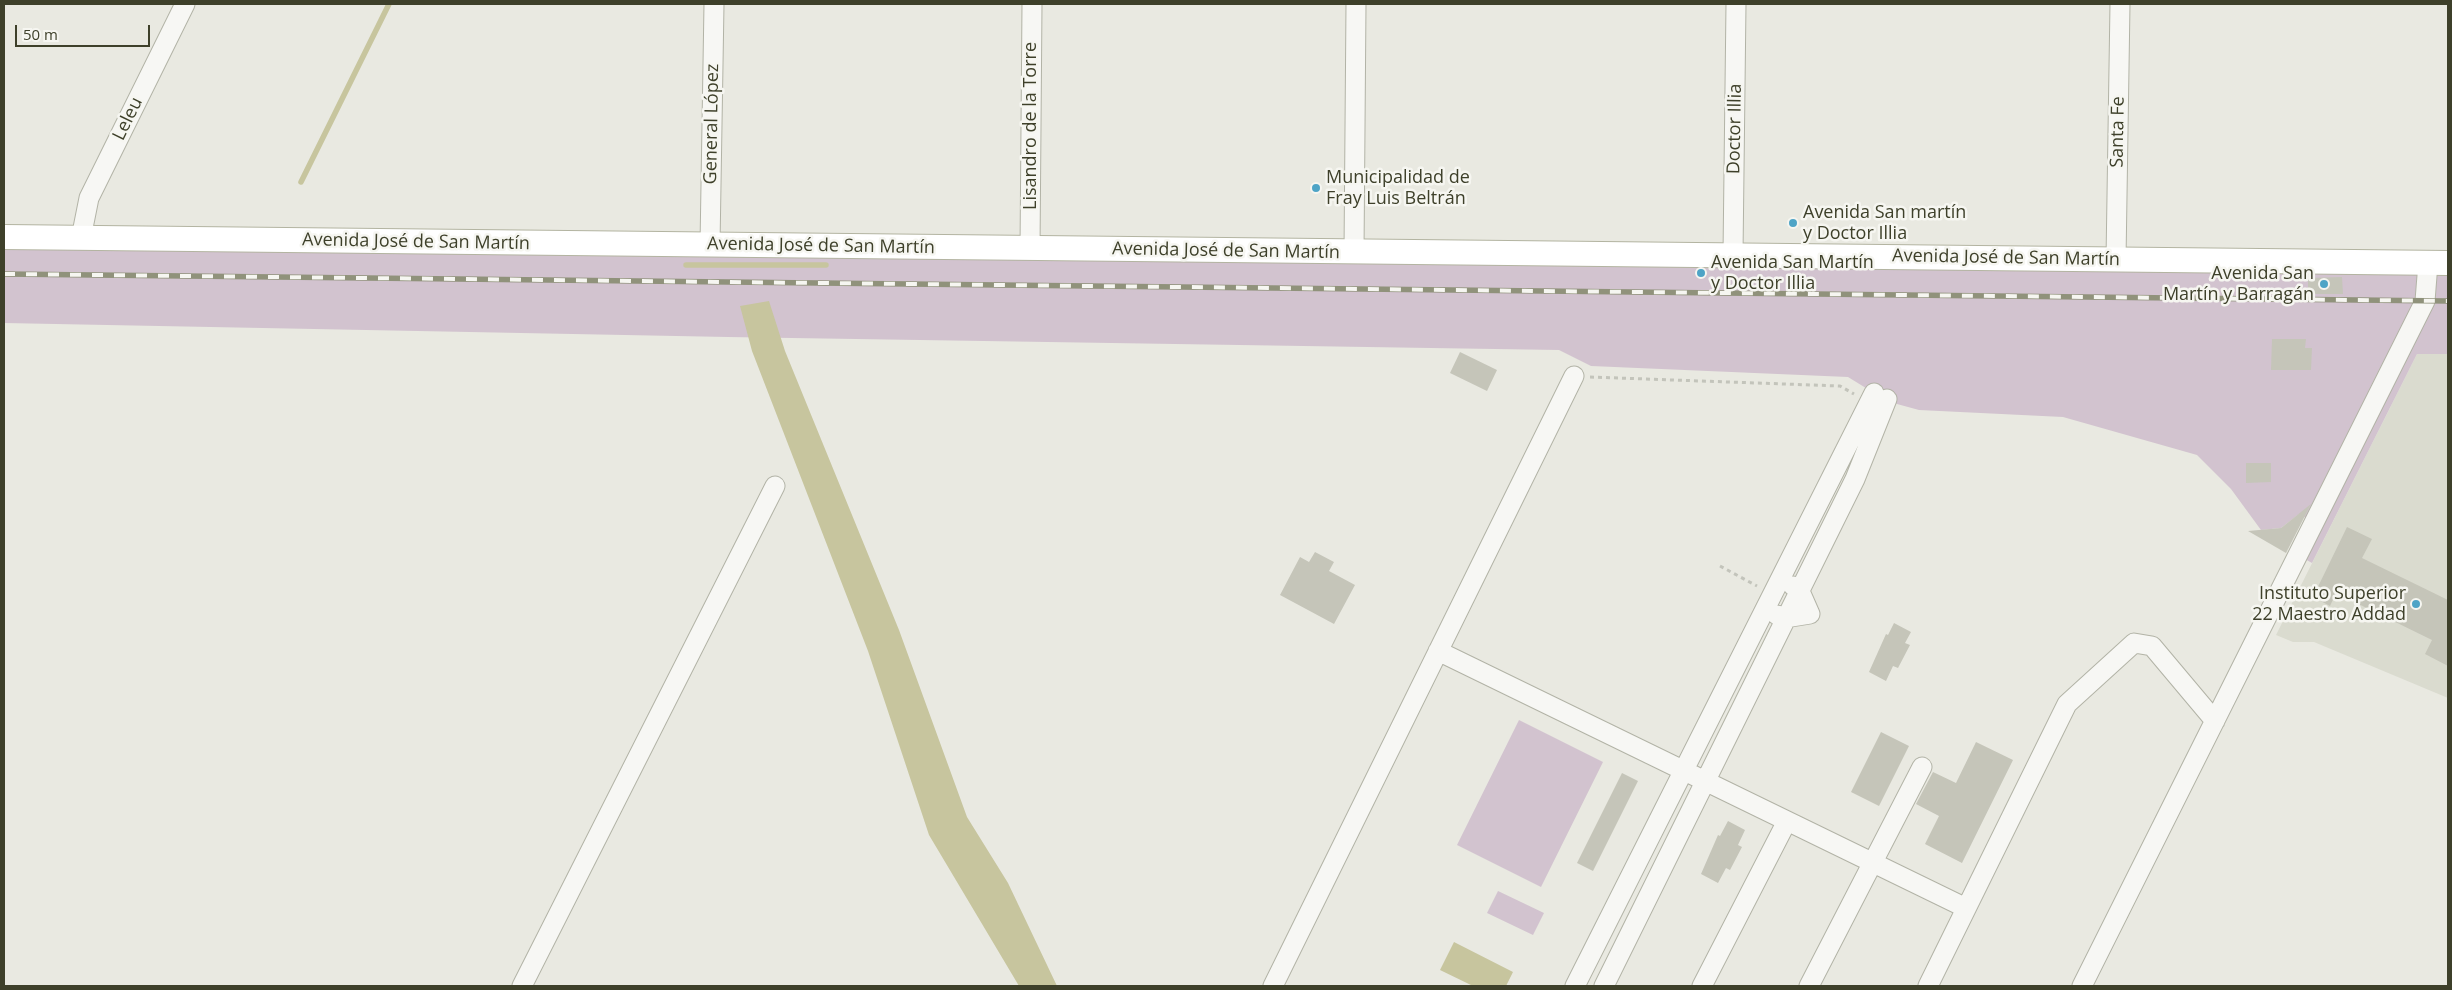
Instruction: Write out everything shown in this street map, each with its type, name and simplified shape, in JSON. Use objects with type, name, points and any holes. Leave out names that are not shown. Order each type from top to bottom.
[{"type":"main road","name":"Avenida José de San Martín","points":[[4,237],[2438,263]]},
{"type":"street","name":"Leleu","points":[[81,238],[89,198],[185,4]]},
{"type":"street","name":"General López","points":[[710,245],[714,4]]},
{"type":"street","name":"Lisandro de la Torre","points":[[1030,249],[1032,4]]},
{"type":"street","points":[[1354,252],[1356,4]]},
{"type":"street","name":"Doctor Illia","points":[[1733,254],[1736,4]]},
{"type":"street","name":"Santa Fe","points":[[2116,260],[2120,4]]},
{"type":"street","points":[[2082,986],[2425,301],[2438,263]]},
{"type":"street","points":[[1273,986],[1574,376]]},
{"type":"street","points":[[1799,590],[1855,479],[1877,398]]},
{"type":"street","points":[[1576,986],[1772,594],[1877,398]]},
{"type":"street","points":[[522,986],[775,486]]},
{"type":"street","points":[[1772,594],[1799,590]]},
{"type":"street","points":[[1785,618],[1810,614],[1799,590]]},
{"type":"street","points":[[1772,594],[1785,618]]},
{"type":"street","points":[[1604,986],[1785,618]]},
{"type":"street","points":[[1928,986],[2067,704],[2134,643],[2152,646],[2215,721]]},
{"type":"street","points":[[1438,651],[1966,908]]},
{"type":"street","points":[[1809,986],[1922,767]]},
{"type":"street","points":[[1702,986],[1788,821]]},
{"type":"path","points":[[1574,376],[1840,386],[1877,398]]},
{"type":"path","points":[[1720,566],[1772,594]]},
{"type":"shaded area","points":[[4,237],[2448,263],[2448,354],[2417,354],[2312,563],[2303,558],[2320,526],[2299,514],[2281,528],[2261,530],[2231,489],[2197,455],[2063,417],[1919,410],[1897,404],[1848,377],[1591,366],[1559,350],[4,323]]},
{"type":"shaded area","points":[[769,301],[785,351],[899,630],[967,817],[1008,883],[1057,986],[1019,986],[929,835],[868,651],[752,351],[740,306]]},
{"type":"shaded area","points":[[2417,354],[2448,354],[2448,698],[2314,642],[2293,642],[2276,635]]},
{"type":"shaded area","points":[[1519,720],[1603,762],[1541,887],[1457,845]]},
{"type":"shaded area","points":[[1498,891],[1544,913],[1533,935],[1487,913]]},
{"type":"shaded area","points":[[1454,942],[1513,972],[1506,986],[1473,986],[1440,970]]},
{"type":"building","points":[[2342,277],[2343,294],[2308,294],[2308,278]]},
{"type":"building","points":[[2272,339],[2306,339],[2305,348],[2312,348],[2311,370],[2271,370]]},
{"type":"building","points":[[1460,352],[1497,370],[1487,391],[1450,373]]},
{"type":"building","points":[[2246,463],[2271,463],[2271,482],[2246,483]]},
{"type":"building","points":[[2311,504],[2286,553],[2248,531],[2281,528]]},
{"type":"building","points":[[2347,527],[2372,539],[2362,558],[2448,600],[2448,666],[2425,654],[2432,640],[2336,593],[2330,606],[2313,597]]},
{"type":"building","points":[[1315,552],[1334,562],[1329,571],[1355,585],[1334,624],[1280,595],[1300,557],[1309,562]]},
{"type":"building","points":[[1894,623],[1911,632],[1905,643],[1910,645],[1898,668],[1893,666],[1886,681],[1869,672],[1886,634],[1888,635]]},
{"type":"building","points":[[1881,732],[1909,746],[1879,806],[1851,792]]},
{"type":"building","points":[[1976,742],[2013,760],[1962,863],[1925,844],[1939,816],[1916,804],[1933,772],[1956,783]]},
{"type":"building","points":[[1622,773],[1638,781],[1593,871],[1577,863]]},
{"type":"building","points":[[1728,821],[1745,830],[1738,845],[1742,847],[1730,870],[1726,868],[1718,883],[1701,874],[1718,835],[1720,836]]},
{"type":"waterway","points":[[301,182],[389,4]]},
{"type":"waterway","points":[[686,265],[826,265]]},
{"type":"railway","points":[[4,274],[2448,301]]},
{"type":"place","name":"Municipalidad de Fray Luis Beltrán","points":[[1316,188]]},
{"type":"place","name":"Avenida San martín y Doctor Illia","points":[[1793,223]]},
{"type":"place","name":"Avenida San Martín y Doctor Illia","points":[[1701,273]]},
{"type":"place","name":"Avenida San Martín y Barragán","points":[[2324,284]]},
{"type":"place","name":"Instituto Superior 22 Maestro Addad","points":[[2416,604]]}]
